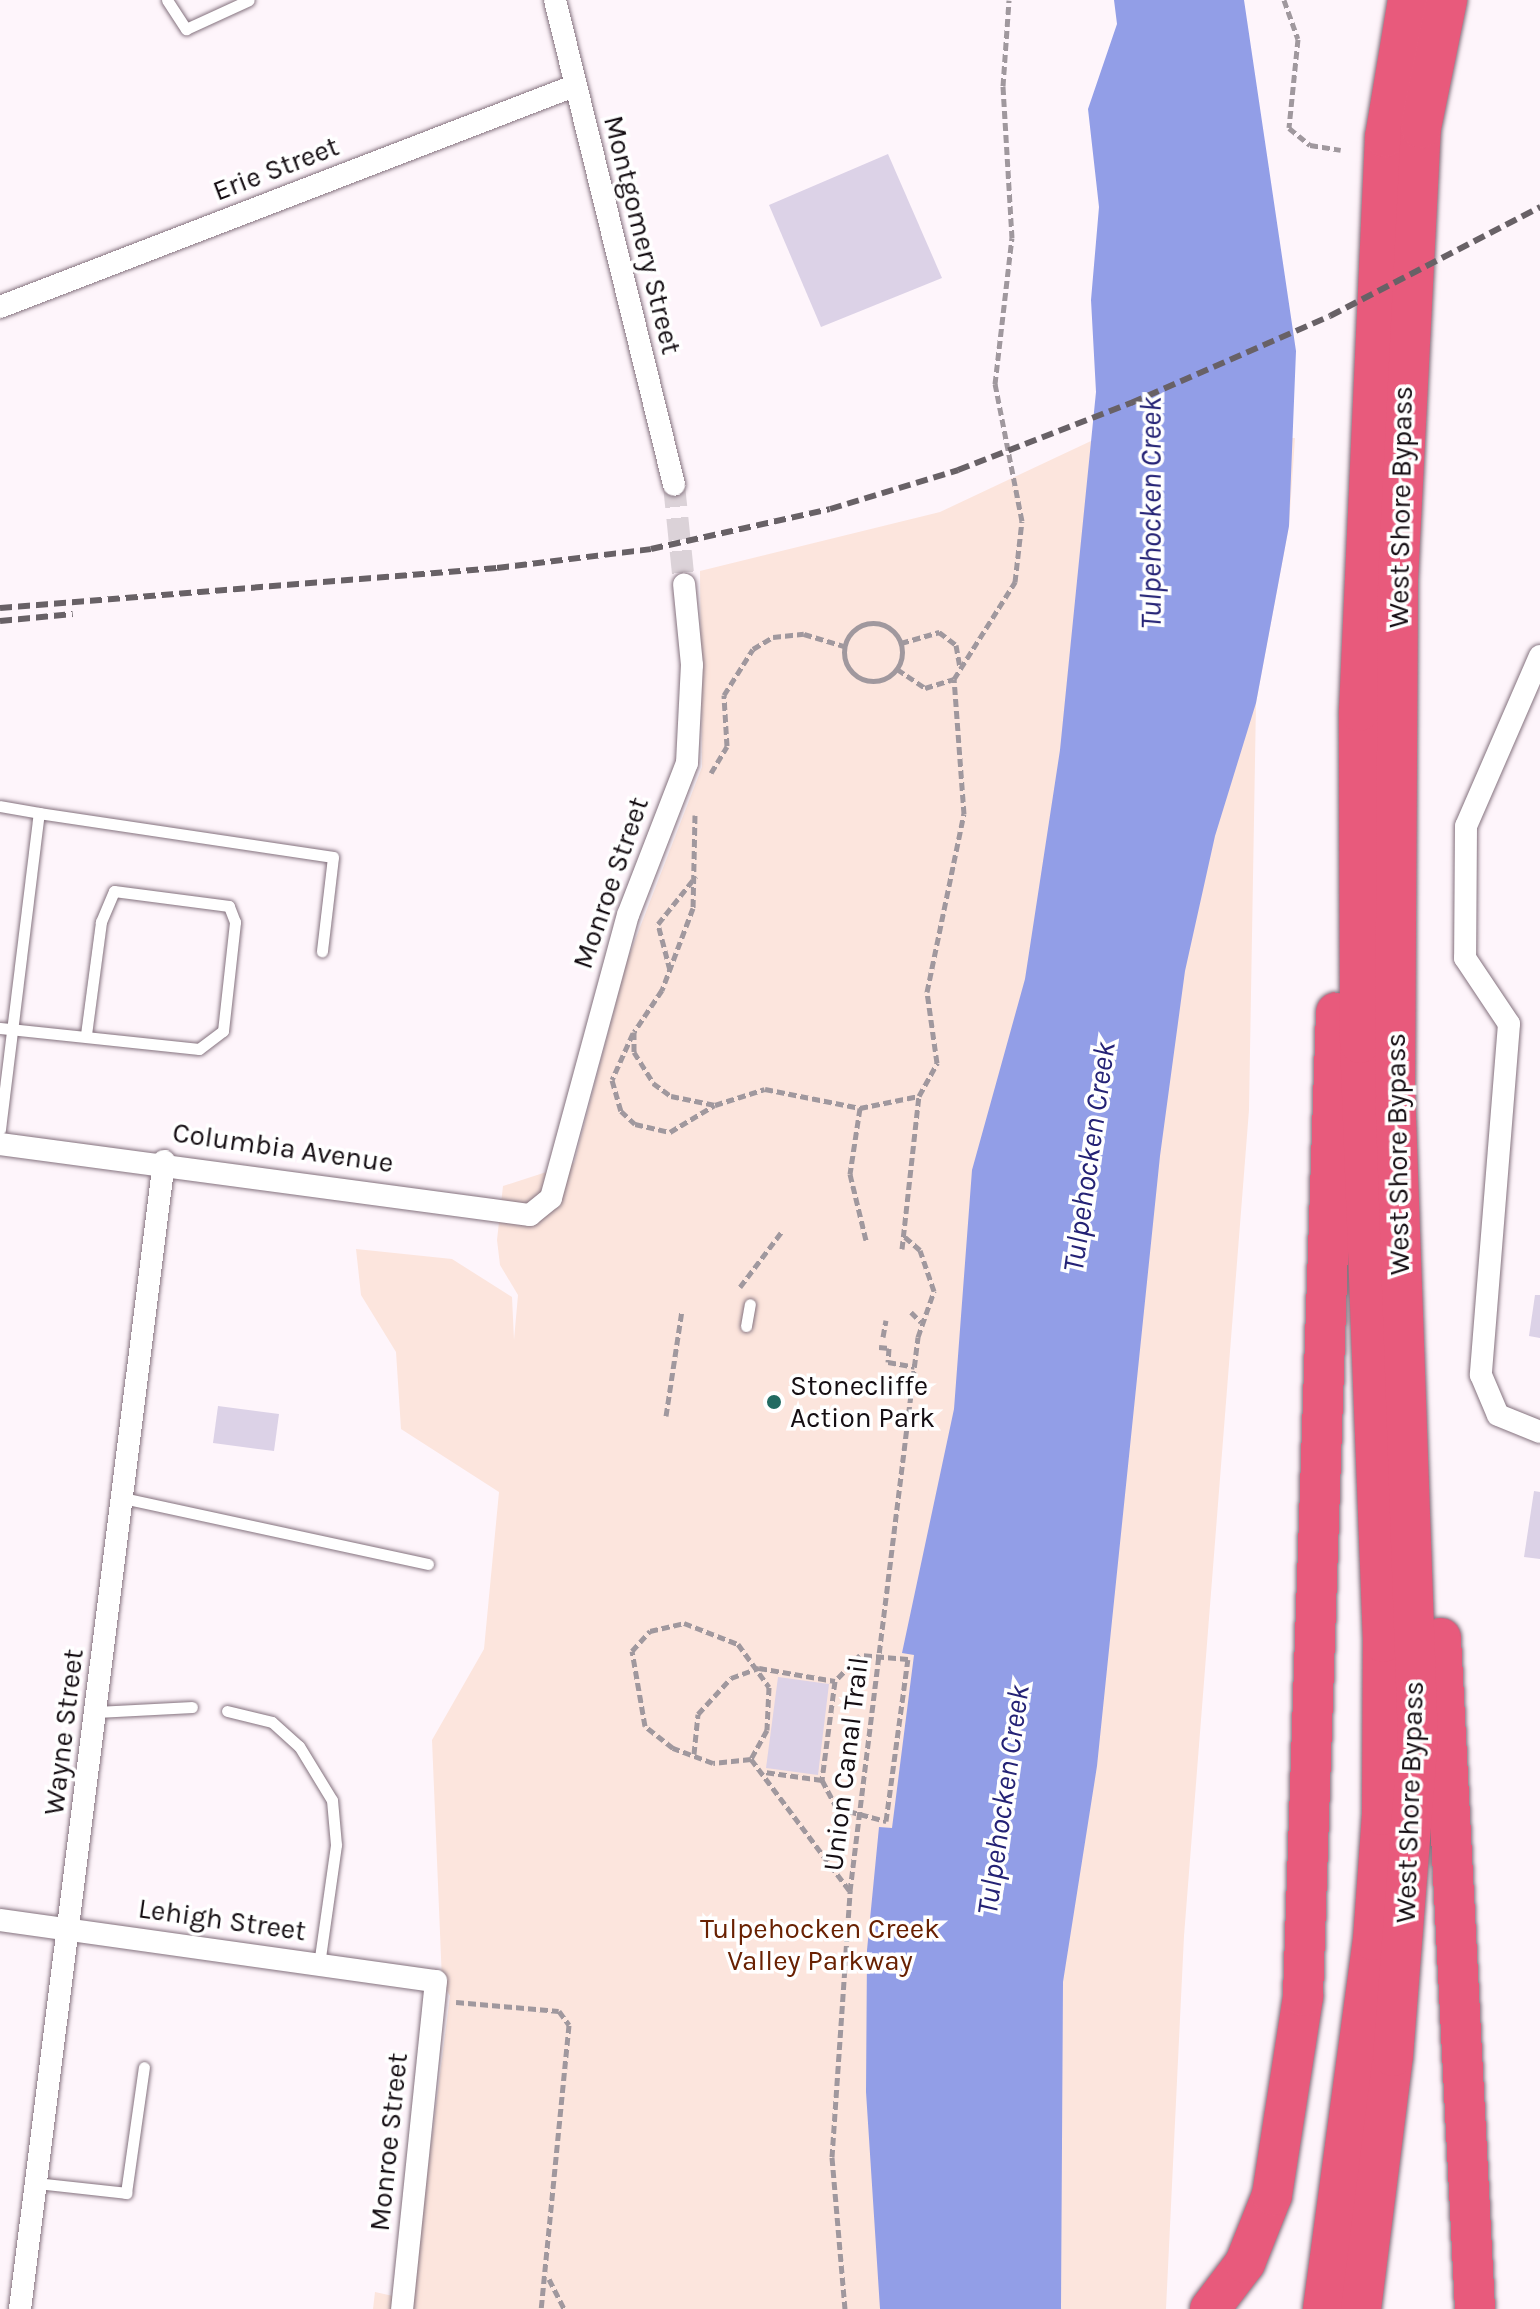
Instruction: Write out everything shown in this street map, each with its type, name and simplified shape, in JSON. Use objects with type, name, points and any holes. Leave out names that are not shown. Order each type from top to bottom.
[{"type":"highway","points":[[1388,118],[1397,0]]},
{"type":"highway","name":"West Shore Bypass","points":[[1323,2309],[1373,1940],[1382,1815],[1383,1642],[1360,1043],[1359,711],[1370,426],[1388,118],[1438,3]]},
{"type":"highway","name":"West Shore Bypass","points":[[1361,2309],[1393,2056],[1418,1741],[1395,1089],[1399,534],[1421,128],[1438,3]]},
{"type":"highway","points":[[1210,2309],[1245,2263],[1272,2195],[1303,1996],[1329,1122],[1370,426]]},
{"type":"highway","points":[[1406,1420],[1443,1650],[1475,2309]]},
{"type":"street","name":"Montgomery Street","points":[[555,0],[674,485]]},
{"type":"street","name":"Erie Street","points":[[0,307],[574,86]]},
{"type":"street","name":"Monroe Street","points":[[551,1198],[628,915],[687,763],[692,665],[684,584]]},
{"type":"street","points":[[1540,656],[1466,826],[1465,958],[1509,1024],[1481,1375],[1498,1415],[1540,1432]]},
{"type":"street","name":"Columbia Avenue","points":[[0,1144],[164,1161],[530,1215],[551,1198]]},
{"type":"street","name":"Wayne Street","points":[[20,2309],[164,1161]]},
{"type":"street","name":"Lehigh Street","points":[[0,1920],[319,1965],[434,1991]]},
{"type":"street","name":"Monroe Street","points":[[402,2309],[434,1991]]},
{"type":"lane","points":[[167,0],[186,29],[249,0]]},
{"type":"lane","points":[[0,806],[333,857],[322,951]]},
{"type":"lane","points":[[0,1129],[39,813]]},
{"type":"lane","points":[[0,1028],[13,1026],[199,1049],[223,1031],[235,922],[229,906],[114,891],[101,922],[86,1035]]},
{"type":"lane","points":[[746,1326],[750,1304]]},
{"type":"lane","points":[[123,1498],[428,1564]]},
{"type":"lane","points":[[97,1712],[192,1707]]},
{"type":"lane","points":[[227,1711],[272,1722],[299,1746],[332,1800],[336,1845],[319,1965]]},
{"type":"lane","points":[[36,2183],[126,2193],[144,2067]]},
{"type":"path","points":[[897,669],[925,688],[954,679],[1015,582],[1022,521],[995,384],[1012,238],[1003,86],[1009,0]]},
{"type":"path","points":[[1284,0],[1298,39],[1289,128],[1310,145],[1341,150]]},
{"type":"path","points":[[871,622],[890,628],[901,643],[897,669],[881,680],[861,679],[846,666],[844,646],[853,629],[871,622]]},
{"type":"path","points":[[901,643],[939,632],[956,645],[961,669]]},
{"type":"path","points":[[705,783],[727,746],[724,695],[753,649],[773,637],[804,634],[844,646]]},
{"type":"path","points":[[902,1249],[919,1096],[937,1063],[927,992],[964,814],[954,679]]},
{"type":"path","points":[[696,805],[697,875],[670,971],[634,1032],[612,1080],[617,1104],[635,1124],[670,1132],[715,1105],[765,1089],[860,1108],[919,1096]]},
{"type":"path","points":[[670,971],[658,924],[697,875]]},
{"type":"path","points":[[634,1032],[634,1052],[653,1083],[671,1096],[715,1105]]},
{"type":"path","points":[[860,1108],[850,1174],[866,1240]]},
{"type":"path","points":[[730,1300],[783,1230]]},
{"type":"path","name":"Union Canal Trail","points":[[844,2309],[832,2157],[850,1891],[921,1322],[934,1291],[931,1273],[905,1237]]},
{"type":"path","points":[[666,1416],[682,1310]]},
{"type":"path","points":[[911,1312],[921,1322]]},
{"type":"path","points":[[883,1337],[886,1320]]},
{"type":"path","points":[[879,1347],[889,1348],[888,1362],[915,1367]]},
{"type":"path","points":[[684,1623],[738,1644],[759,1668],[769,1687],[767,1730],[751,1759],[730,1765],[694,1755],[645,1726],[630,1660],[639,1641],[664,1624],[684,1623]]},
{"type":"path","points":[[880,1655],[908,1659],[886,1821],[837,1808],[822,1780],[835,1681],[848,1662],[880,1655]]},
{"type":"path","points":[[694,1755],[695,1724],[710,1694],[759,1668],[835,1681]]},
{"type":"path","points":[[751,1759],[765,1772],[850,1891]]},
{"type":"path","points":[[765,1772],[822,1780]]},
{"type":"path","points":[[434,1991],[559,2011],[569,2025],[549,2279],[541,2309]]},
{"type":"path","points":[[549,2279],[564,2309]]},
{"type":"green space","name":"Tulpehocken Creek Valley Parkway","points":[[1295,438],[1289,526],[1256,703],[1249,1110],[1184,1936],[1166,2309],[373,2309],[375,2292],[411,2300],[450,1996],[442,1981],[432,1740],[484,1649],[499,1492],[401,1429],[396,1352],[361,1295],[356,1249],[452,1259],[512,1297],[514,1340],[518,1295],[500,1265],[497,1240],[503,1186],[574,1163],[627,961],[702,767],[700,571],[940,512],[1091,441]]},
{"type":"water","name":"Tulpehocken Creek","points":[[1114,0],[1244,0],[1296,351],[1289,526],[1256,703],[1215,836],[1185,971],[1160,1156],[1097,1766],[1063,1982],[1061,2309],[880,2309],[866,2092],[867,1950],[879,1827],[892,1828],[914,1655],[902,1653],[954,1409],[972,1170],[1025,979],[1060,750],[1096,392],[1091,300],[1099,207],[1088,109],[1117,24]]},
{"type":"building","points":[[888,154],[942,278],[821,327],[769,205]]},
{"type":"building","points":[[1535,1295],[1540,1295],[1540,1338],[1529,1336]]},
{"type":"building","points":[[218,1406],[279,1414],[274,1451],[213,1443]]},
{"type":"building","points":[[1534,1491],[1540,1492],[1540,1559],[1524,1557]]},
{"type":"building","points":[[778,1677],[829,1684],[818,1775],[766,1768]]},
{"type":"tunnel","points":[[674,485],[684,584]]},
{"type":"railway","points":[[0,608],[497,568],[651,549],[830,509],[958,470],[1131,403],[1330,316],[1540,207]]},
{"type":"railway","points":[[0,621],[73,614]]},
{"type":"place","name":"Stonecliffe Action Park","points":[[774,1402]]}]
